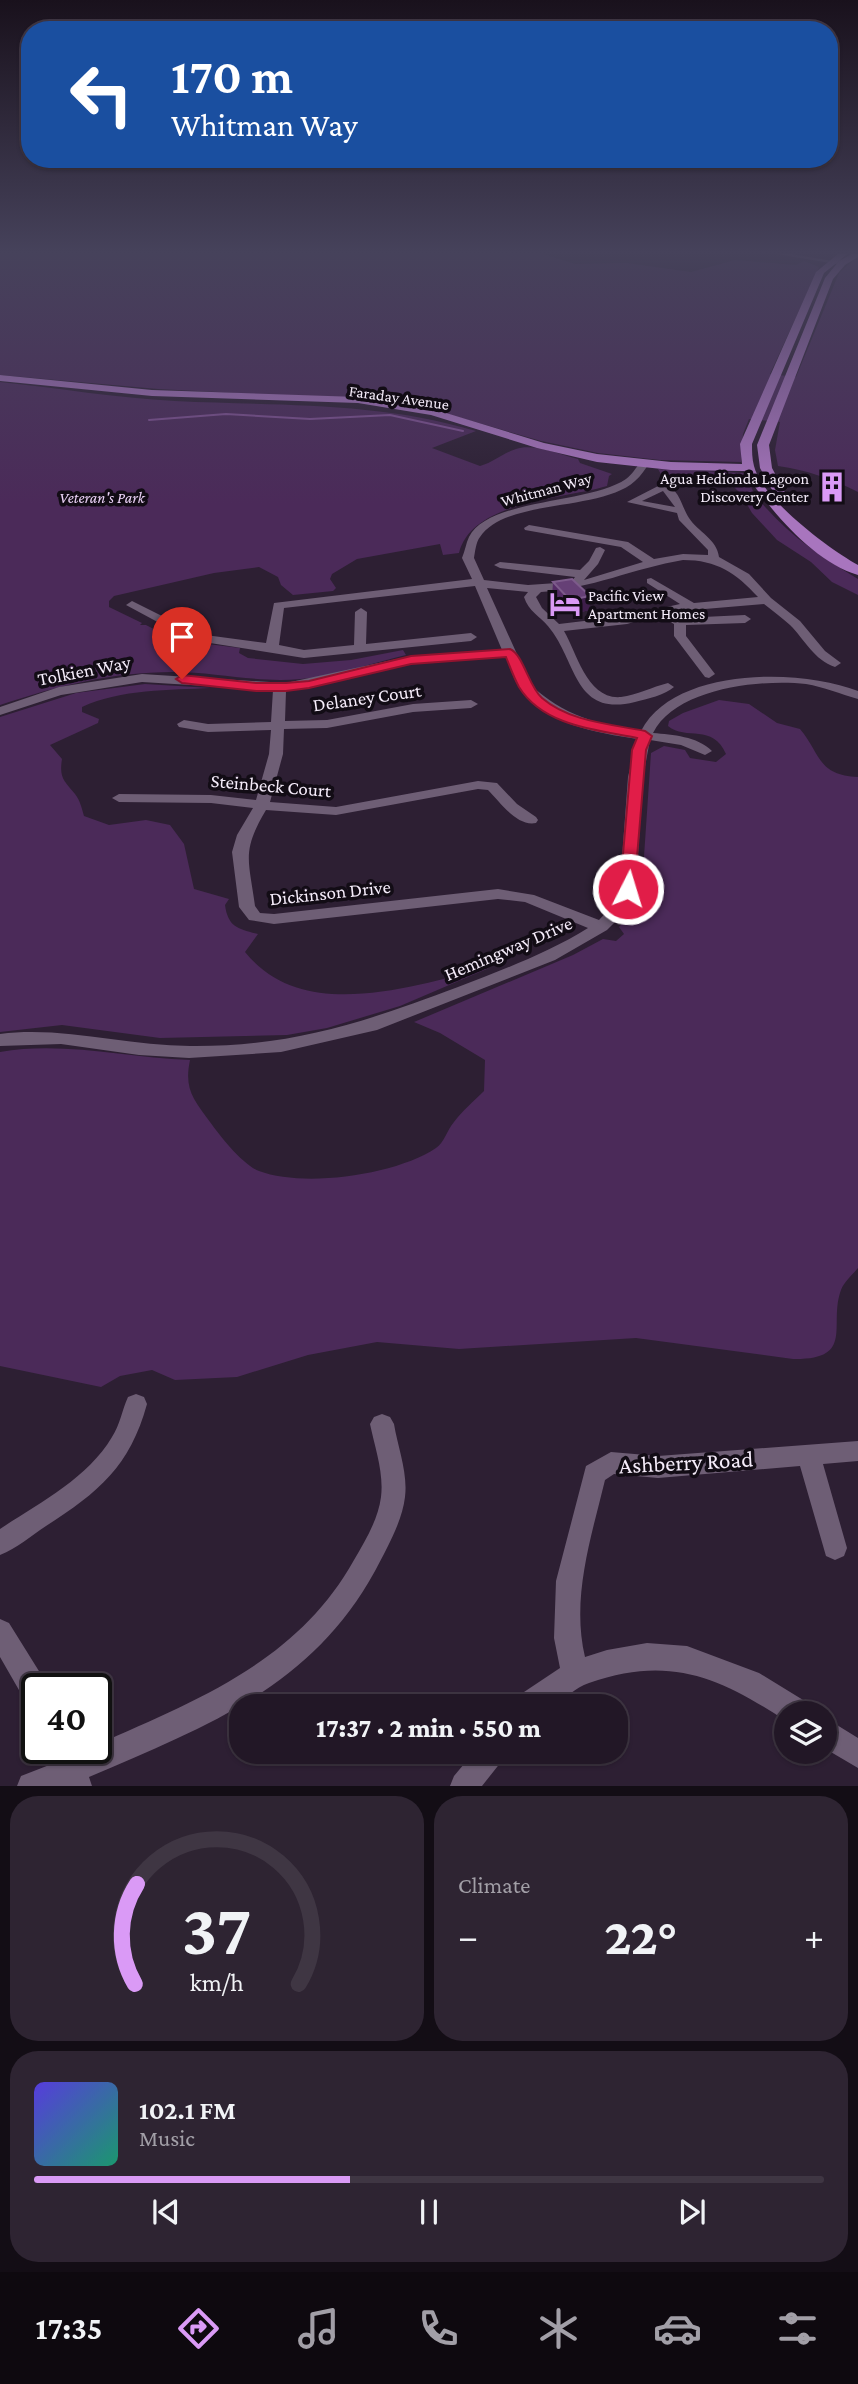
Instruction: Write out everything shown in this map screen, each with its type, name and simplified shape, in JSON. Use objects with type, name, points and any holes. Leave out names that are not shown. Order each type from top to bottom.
[{"type":"main road","points":[[792,337],[755,420],[747,444],[745,468],[770,501],[802,533],[832,556],[858,571]]},
{"type":"main road","points":[[805,337],[762,445],[766,468],[776,488],[792,508],[816,531],[858,560]]},
{"type":"main road","name":"Faraday Avenue","points":[[0,378],[152,398],[366,407],[472,425],[577,454],[644,464],[766,468]]},
{"type":"street","name":"Whitman Way","points":[[644,464],[635,477],[622,486],[506,515],[485,528],[468,552],[525,687],[537,700],[550,710],[576,721],[676,740],[705,751]]},
{"type":"street","points":[[681,511],[682,519],[713,549],[714,559]]},
{"type":"street","points":[[529,528],[624,544],[652,563]]},
{"type":"street","points":[[579,580],[595,564],[600,550]]},
{"type":"street","points":[[668,687],[615,702],[594,693],[584,684],[557,628],[531,605],[530,597],[536,590],[652,563],[682,558],[714,559],[738,571],[766,600],[796,624],[821,654],[835,663],[836,670],[832,679],[823,683]]},
{"type":"street","points":[[500,565],[579,580]]},
{"type":"street","points":[[268,647],[274,643],[278,605],[491,579],[525,583],[536,590]]},
{"type":"street","points":[[651,581],[690,605]]},
{"type":"street","points":[[557,628],[627,620],[690,605],[766,600]]},
{"type":"street","points":[[132,605],[195,637],[304,654],[391,643],[471,637]]},
{"type":"street","points":[[360,649],[361,611]]},
{"type":"street","points":[[658,611],[680,622],[745,619]]},
{"type":"street","points":[[680,622],[680,636],[709,674]]},
{"type":"street","name":"Tolkien Way","points":[[0,711],[59,691],[142,678],[280,687],[309,684],[411,660],[510,653]]},
{"type":"street","name":"Hemingway Drive","points":[[0,1040],[52,1035],[160,1051],[237,1050],[311,1041],[372,1027],[555,953],[589,937],[616,913],[628,889],[639,750],[650,724],[664,709],[709,690],[750,680],[793,678],[823,683],[858,695]]},
{"type":"street","name":"Dickinson Drive","points":[[280,687],[276,754],[262,805],[244,835],[240,852],[247,908],[255,917],[274,919],[498,894],[528,898],[601,927]]},
{"type":"street","name":"Delaney Court","points":[[184,724],[208,728],[327,724],[413,708],[471,704]]},
{"type":"street","name":"Steinbeck Court","points":[[118,798],[172,797],[336,811],[478,786],[492,786],[512,807],[531,820]]},
{"type":"street","points":[[0,1543],[82,1487],[115,1454],[129,1430],[136,1404]]},
{"type":"street","points":[[31,1786],[219,1704],[276,1670],[321,1632],[356,1586],[383,1528],[393,1497],[382,1424]]},
{"type":"street","name":"Ashberry Road","points":[[575,1674],[567,1637],[569,1581],[594,1474],[611,1463],[658,1467],[858,1451]]},
{"type":"street","points":[[809,1455],[835,1548]]},
{"type":"street","points":[[0,1632],[24,1673]]},
{"type":"street","points":[[546,1694],[575,1674],[607,1663],[647,1656],[687,1659],[750,1682],[779,1701]]},
{"type":"street","points":[[837,1740],[858,1754]]},
{"type":"street","points":[[464,1786],[481,1764]]},
{"type":"green space","points":[[0,337],[787,337],[770,374],[796,377],[812,337],[858,337],[858,492],[819,476],[778,466],[775,450],[780,422],[749,419],[743,434],[741,462],[660,460],[598,453],[541,441],[430,409],[372,400],[158,389],[0,375]]},
{"type":"green space","name":"Veteran's Park","points":[[0,382],[153,400],[326,407],[401,414],[476,431],[432,448],[480,466],[511,451],[531,447],[578,459],[580,463],[612,474],[607,486],[500,512],[482,522],[467,536],[459,553],[443,555],[440,544],[357,559],[332,574],[330,579],[336,588],[333,591],[293,595],[281,585],[278,577],[259,567],[214,573],[114,596],[109,601],[109,607],[142,623],[140,625],[146,625],[175,640],[240,648],[239,653],[248,658],[303,664],[351,660],[403,650],[406,655],[301,679],[268,680],[173,672],[128,674],[64,686],[0,705]]},
{"type":"green space","points":[[658,469],[744,473],[755,494],[779,521],[816,552],[858,579],[858,595],[832,582],[811,562],[777,540],[726,479],[662,476]]},
{"type":"green space","points":[[145,684],[211,688],[129,694],[82,707],[82,712],[99,719],[98,723],[50,745],[62,759],[63,779],[78,799],[84,816],[109,825],[146,820],[170,825],[184,844],[194,889],[229,899],[225,905],[231,923],[258,934],[245,952],[269,974],[297,988],[328,994],[361,994],[394,990],[489,968],[400,1006],[327,1028],[287,1035],[160,1038],[62,1025],[0,1032],[0,717],[76,693]]},
{"type":"green space","points":[[719,700],[749,704],[777,723],[800,729],[827,768],[858,777],[858,1268],[841,1290],[836,1338],[825,1354],[793,1359],[636,1338],[459,1349],[377,1342],[308,1355],[237,1377],[175,1380],[152,1370],[120,1376],[101,1387],[0,1366],[0,1052],[48,1048],[190,1060],[188,1079],[191,1093],[214,1128],[246,1163],[259,1171],[278,1176],[349,1176],[374,1172],[419,1157],[439,1146],[457,1118],[484,1091],[485,1060],[440,1033],[414,1022],[573,955],[603,939],[616,941],[624,934],[619,927],[637,905],[642,886],[651,753],[664,746],[685,750],[690,758],[716,762],[726,754],[714,739],[668,726],[669,721],[683,713]]},
{"type":"building","points":[[572,579],[590,596],[568,598],[553,582]]},
{"type":"waterway","points":[[149,420],[226,414],[310,419],[390,415],[463,431]]},
{"type":"place","name":"Agua Hedionda Lagoon Discovery Center","points":[[832,487]]},
{"type":"place","name":"Pacific View Apartment Homes","points":[[565,604]]},
{"type":"route","points":[[182,679],[256,687],[286,687],[411,660],[510,653],[525,687],[550,710],[576,721],[645,736],[639,750],[628,889]]}]
